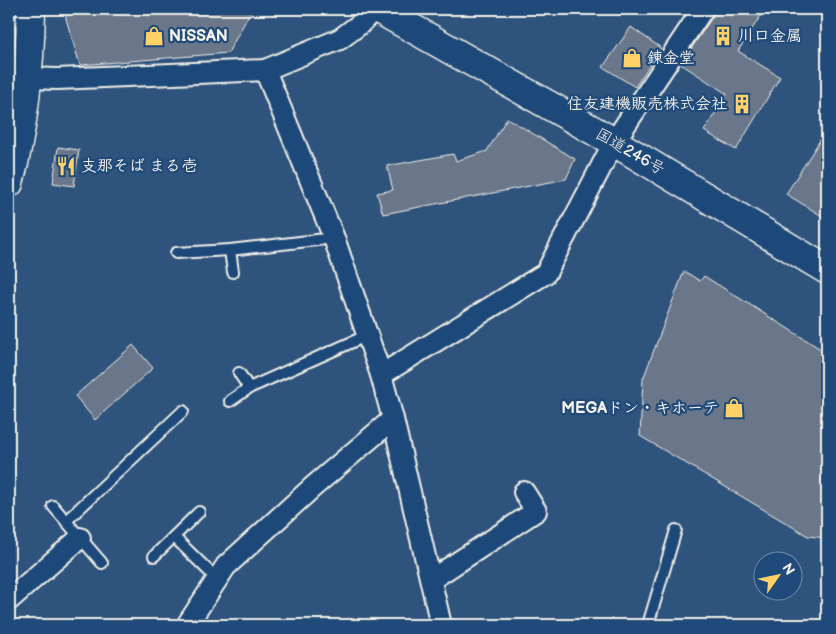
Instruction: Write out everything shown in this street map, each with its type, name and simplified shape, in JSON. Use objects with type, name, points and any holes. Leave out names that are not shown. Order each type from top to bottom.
[{"type":"main road","points":[[9,183],[16,155],[20,93],[31,9]]},
{"type":"main road","name":"国道246号","points":[[378,9],[614,142],[827,270]]},
{"type":"street","points":[[20,93],[57,79],[265,70],[340,39],[360,24],[374,9]]},
{"type":"street","points":[[381,375],[546,273],[614,142],[703,9]]},
{"type":"street","points":[[265,70],[334,238],[381,375],[432,579],[441,625]]},
{"type":"street","points":[[187,625],[226,566],[314,486],[393,419]]},
{"type":"street","points":[[432,579],[545,512],[524,492]]},
{"type":"street","points":[[9,600],[80,538]]},
{"type":"lane","points":[[176,253],[230,250],[334,238]]},
{"type":"lane","points":[[230,250],[233,272]]},
{"type":"lane","points":[[230,401],[249,388],[368,335]]},
{"type":"lane","points":[[239,373],[249,388]]},
{"type":"lane","points":[[66,521],[184,411]]},
{"type":"lane","points":[[53,506],[102,563]]},
{"type":"lane","points":[[154,556],[198,512]]},
{"type":"lane","points":[[648,625],[676,530]]},
{"type":"lane","points":[[174,537],[217,579]]},
{"type":"building","name":"NISSAN","points":[[66,9],[252,9],[228,53],[80,65],[66,19]]},
{"type":"building","points":[[716,9],[765,9],[738,51],[780,77],[736,150],[704,131],[727,94],[681,64]]},
{"type":"building","name":"錬金堂","points":[[631,27],[661,48],[635,87],[603,67]]},
{"type":"building","points":[[507,118],[575,159],[566,179],[383,214],[377,193],[393,190],[387,166],[453,154],[456,161],[487,151]]},
{"type":"building","points":[[827,129],[827,219],[786,194]]},
{"type":"building","name":"支那そば まる壱","points":[[58,147],[79,150],[74,186],[53,183]]},
{"type":"building","name":"MEGAドン・キホーテ","points":[[684,271],[700,281],[704,276],[827,353],[827,538],[808,536],[640,436],[643,379]]},
{"type":"building","points":[[133,345],[153,368],[95,420],[75,396]]},
{"type":"place","name":"NISSAN","points":[[154,36]]},
{"type":"place","name":"川口金属","points":[[723,36]]},
{"type":"place","name":"錬金堂","points":[[632,58]]},
{"type":"place","name":"住友建機販売株式会社","points":[[742,104]]},
{"type":"place","name":"支那そば まる壱","points":[[66,166]]},
{"type":"place","name":"MEGAドン・キホーテ","points":[[734,408]]}]
